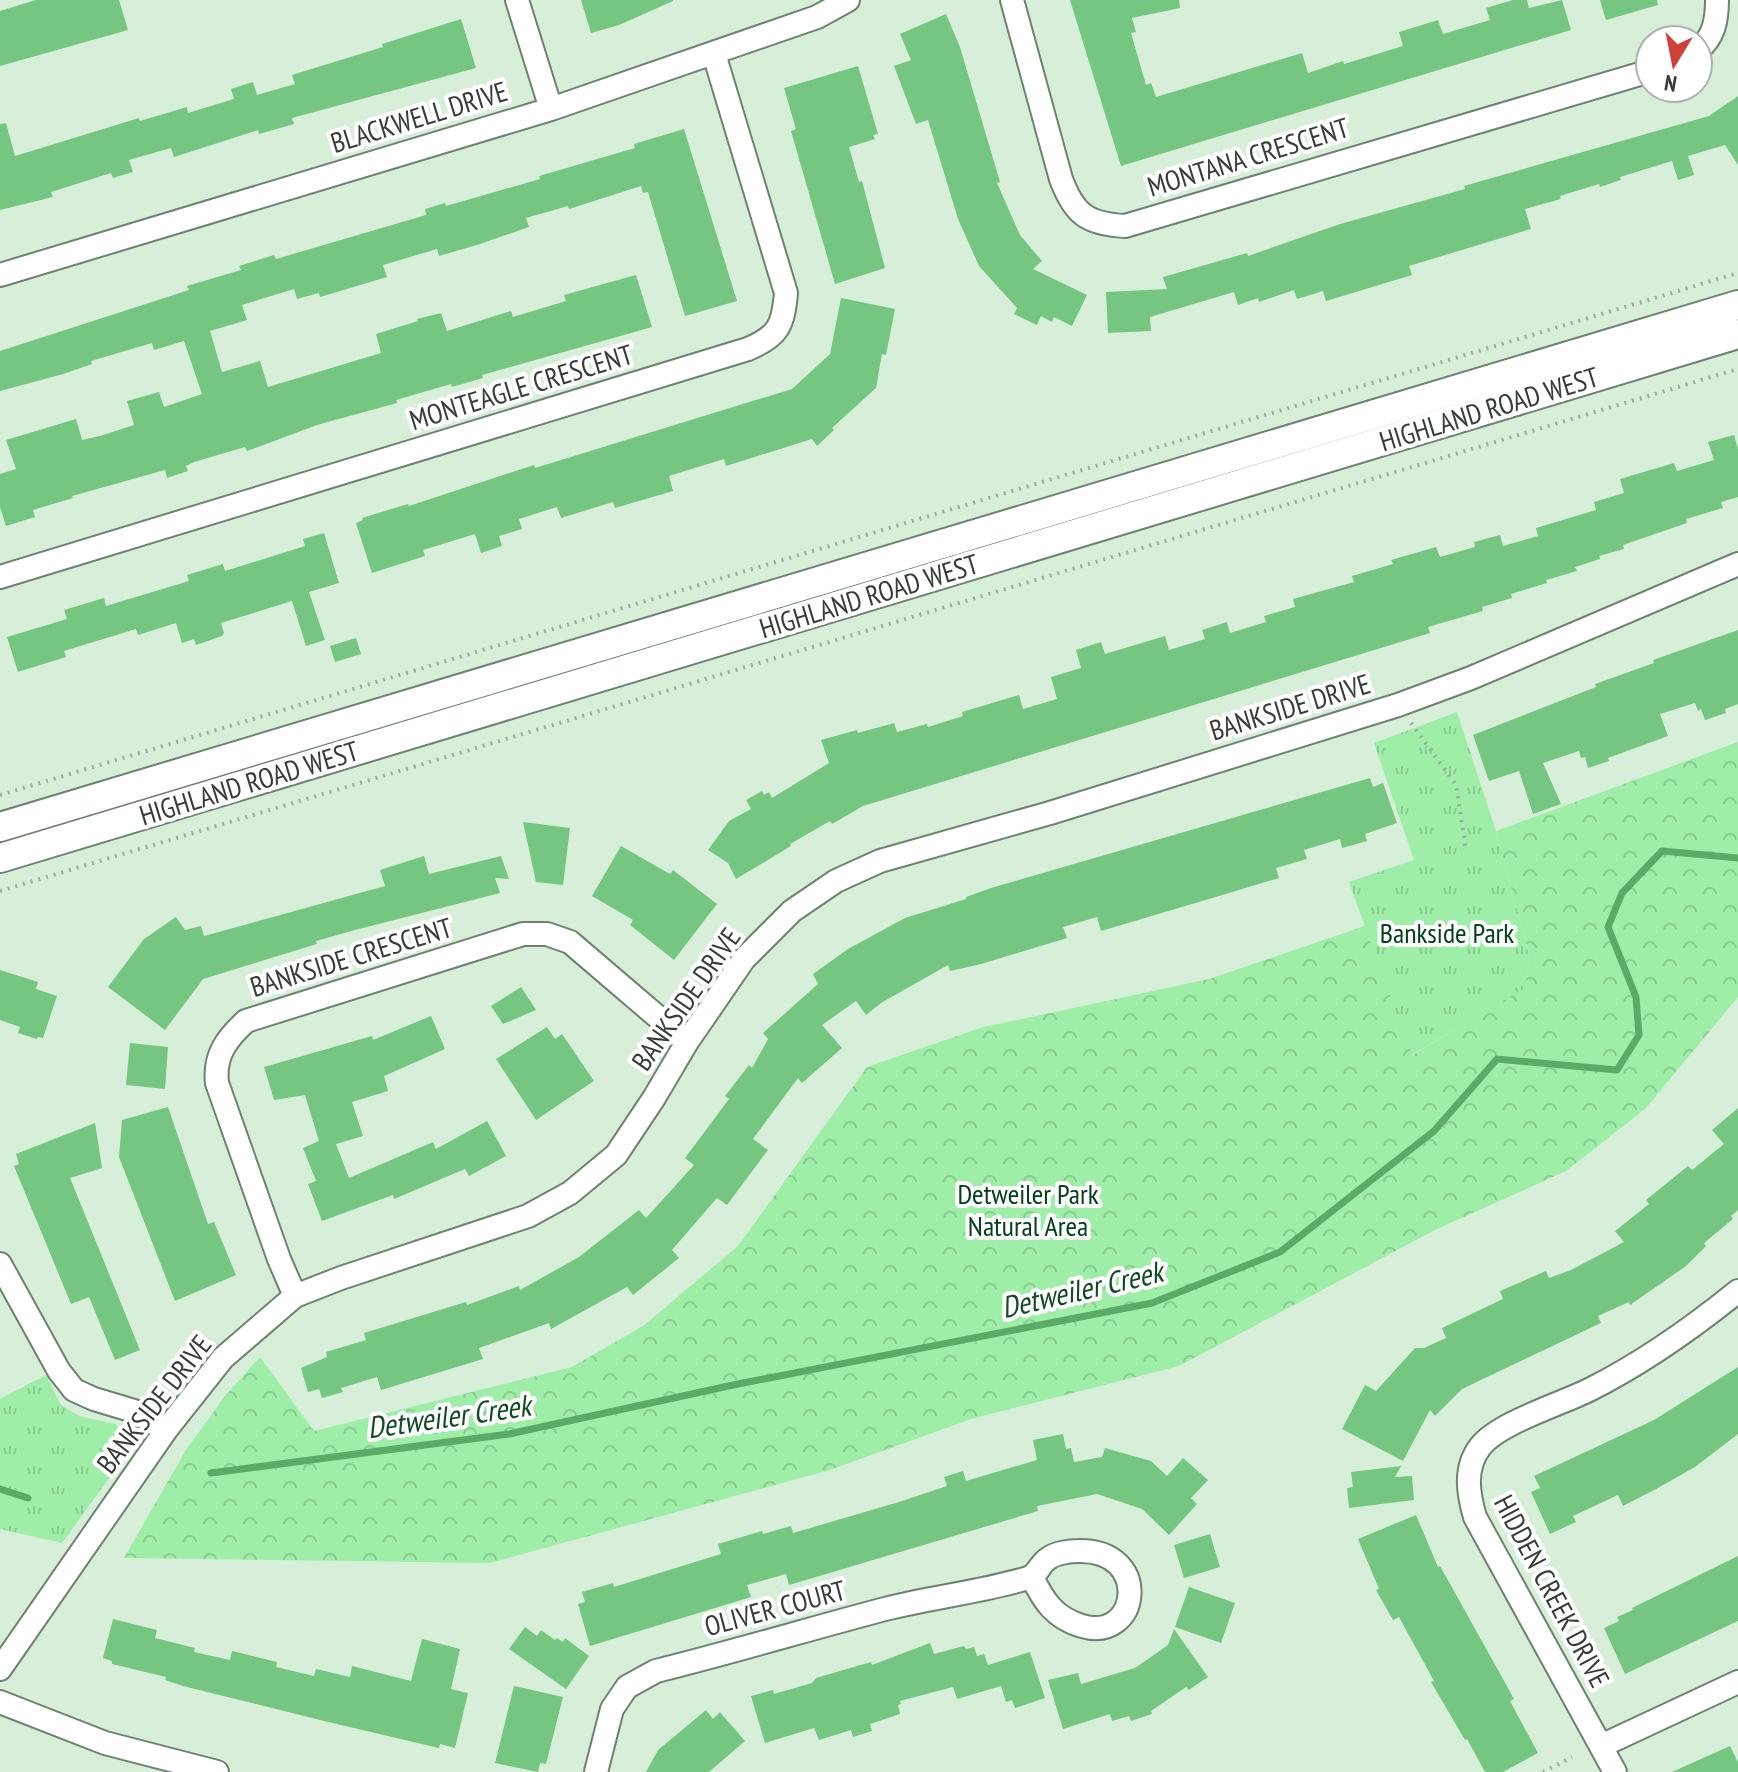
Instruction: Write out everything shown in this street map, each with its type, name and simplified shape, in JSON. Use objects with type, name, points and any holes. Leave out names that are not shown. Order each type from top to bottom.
[{"type":"main road","name":"HIGHLAND ROAD WEST","points":[[0,827],[1738,305]]},
{"type":"main road","name":"HIGHLAND ROAD WEST","points":[[0,858],[1738,334]]},
{"type":"street","points":[[517,0],[551,109]]},
{"type":"street","name":"BLACKWELL DRIVE","points":[[0,275],[551,109],[817,17],[848,0]]},
{"type":"street","name":"MONTANA CRESCENT","points":[[1012,0],[1070,202],[1086,218],[1105,225],[1125,226],[1634,76]]},
{"type":"street","points":[[1714,27],[1717,0]]},
{"type":"street","name":"MONTEAGLE CRESCENT","points":[[0,577],[770,340],[783,320],[786,293],[714,54]]},
{"type":"street","name":"BANKSIDE DRIVE","points":[[0,1669],[166,1430],[223,1358],[295,1296],[528,1216],[570,1193],[616,1155],[744,959],[792,911],[836,881],[880,861],[1050,813],[1398,705],[1471,678],[1738,564]]},
{"type":"street","name":"BANKSIDE CRESCENT","points":[[295,1296],[217,1083],[217,1058],[231,1034],[246,1021],[523,934],[547,934],[570,942],[687,1042]]},
{"type":"street","points":[[0,1264],[59,1371],[74,1390],[134,1411],[166,1430]]},
{"type":"street","name":"HIDDEN CREEK DRIVE","points":[[1615,1772],[1475,1517],[1469,1498],[1468,1478],[1472,1459],[1483,1443],[1501,1429],[1589,1390],[1641,1360],[1688,1332],[1738,1291]]},
{"type":"street","name":"OLIVER COURT","points":[[596,1772],[612,1709],[627,1687],[656,1671],[887,1608],[1032,1577]]},
{"type":"street","points":[[1601,1746],[1738,1682]]},
{"type":"street","points":[[0,1702],[105,1743],[217,1772]]},
{"type":"path","points":[[0,795],[1738,273]]},
{"type":"path","points":[[0,891],[1738,369]]},
{"type":"path","points":[[1398,705],[1456,785],[1466,849]]},
{"type":"path","points":[[1543,1772],[1572,1757]]},
{"type":"green space","name":"Bankside Park","points":[[1457,712],[1496,831],[1530,958],[1525,989],[1411,1055],[1349,882],[1414,860],[1374,743]]},
{"type":"green space","name":"Detweiler Park Natural Area","points":[[1738,742],[1738,997],[1645,1109],[1566,1171],[1435,1230],[1179,1366],[971,1419],[830,1470],[490,1563],[124,1558],[186,1450],[225,1396],[260,1357],[314,1431],[572,1367],[643,1326],[738,1246],[867,1067],[980,1028],[1209,979],[1365,926],[1412,1055],[1525,988],[1530,958],[1496,831]]},
{"type":"green space","points":[[46,1375],[61,1405],[79,1416],[116,1424],[125,1445],[124,1458],[62,1543],[0,1529],[0,1399]]},
{"type":"building","points":[[36,0],[119,0],[128,30],[0,66],[0,11]]},
{"type":"building","points":[[581,0],[673,1],[619,25],[591,33]]},
{"type":"building","points":[[1070,0],[1179,0],[1180,8],[1132,18],[1136,32],[1131,33],[1146,85],[1151,83],[1156,97],[1302,53],[1308,73],[1343,61],[1344,64],[1403,46],[1399,32],[1438,20],[1443,34],[1490,20],[1486,8],[1513,0],[1527,0],[1529,8],[1562,0],[1571,30],[1121,166]]},
{"type":"building","points":[[1600,0],[1657,0],[1658,5],[1606,20]]},
{"type":"building","points":[[946,14],[960,47],[1000,182],[997,183],[1020,235],[1042,261],[1033,269],[1087,295],[1072,326],[1054,317],[1052,322],[1041,316],[1037,325],[1014,314],[1017,308],[979,266],[958,219],[928,120],[916,124],[894,66],[911,60],[900,34]]},
{"type":"building","points":[[461,19],[476,68],[292,118],[294,124],[259,134],[258,130],[174,157],[171,148],[129,160],[133,172],[113,178],[111,173],[51,192],[53,197],[0,210],[0,124],[6,123],[15,156],[139,118],[140,121],[187,107],[188,113],[234,99],[231,89],[253,82],[257,95],[295,84],[292,75]]},
{"type":"building","points":[[858,66],[878,134],[873,135],[875,139],[849,147],[859,182],[862,181],[885,268],[835,284],[791,131],[796,129],[784,88]]},
{"type":"building","points":[[1738,96],[1738,165],[1725,145],[1688,156],[1694,175],[1678,180],[1672,161],[1620,177],[1621,180],[1600,187],[1599,184],[1560,196],[1561,199],[1525,209],[1531,229],[1409,266],[1412,275],[1326,301],[1323,291],[1297,299],[1294,290],[1259,302],[1258,298],[1238,305],[1234,292],[1150,317],[1151,331],[1108,333],[1106,292],[1167,289],[1163,277],[1247,253],[1248,256],[1340,224],[1465,189],[1464,186],[1709,116]]},
{"type":"building","points":[[684,129],[737,301],[685,316],[648,192],[643,193],[641,186],[569,209],[568,206],[526,218],[529,227],[480,244],[439,256],[437,249],[383,265],[387,277],[320,297],[319,293],[297,299],[294,289],[242,305],[247,320],[210,331],[222,372],[260,361],[268,387],[381,353],[376,334],[417,319],[441,313],[447,331],[511,311],[513,317],[566,301],[564,295],[636,275],[652,327],[482,375],[483,378],[452,387],[451,384],[396,400],[397,403],[317,425],[247,451],[245,447],[194,462],[186,466],[188,471],[167,478],[165,470],[72,496],[33,510],[35,517],[6,526],[0,507],[0,474],[16,469],[6,440],[76,419],[82,440],[100,436],[134,425],[127,401],[159,392],[164,407],[202,394],[184,341],[154,350],[152,343],[91,361],[92,364],[63,374],[0,391],[0,351],[189,290],[187,286],[241,270],[239,266],[274,255],[276,259],[426,215],[425,209],[540,179],[539,176],[635,148],[634,144]]},
{"type":"building","points":[[841,298],[895,309],[876,388],[817,446],[812,439],[726,466],[724,459],[669,476],[673,491],[615,508],[613,502],[561,518],[557,507],[519,519],[522,529],[499,536],[502,546],[481,553],[475,534],[423,550],[425,556],[372,573],[356,523],[362,518],[792,389],[830,354]]},
{"type":"building","points":[[1734,435],[1738,449],[1738,497],[1721,502],[1723,508],[1686,519],[1687,523],[1623,545],[1624,549],[1575,567],[1577,571],[1546,580],[1547,583],[1511,594],[1512,598],[1482,607],[1483,611],[1428,627],[1430,633],[863,806],[832,824],[830,821],[736,879],[728,863],[708,850],[729,821],[751,809],[746,800],[762,791],[764,795],[769,792],[772,798],[829,763],[821,740],[894,723],[897,732],[927,724],[928,727],[963,716],[962,712],[1019,695],[1023,709],[1057,699],[1051,677],[1081,668],[1076,650],[1101,642],[1105,654],[1165,636],[1169,650],[1205,639],[1202,630],[1227,622],[1230,633],[1266,622],[1264,616],[1295,607],[1293,599],[1354,582],[1352,576],[1393,564],[1391,560],[1436,547],[1440,557],[1475,547],[1474,542],[1500,535],[1503,546],[1538,536],[1536,528],[1596,510],[1594,502],[1624,493],[1620,479],[1674,463],[1677,471],[1714,460],[1708,442]]},
{"type":"building","points":[[324,533],[339,583],[309,592],[325,640],[306,646],[292,601],[221,623],[222,636],[196,645],[194,639],[182,643],[176,623],[138,635],[136,629],[64,651],[66,657],[18,672],[7,637],[67,619],[64,610],[104,598],[106,606],[189,581],[187,575],[223,564],[225,571],[305,546],[303,539]]},
{"type":"building","points":[[1738,630],[1738,704],[1725,709],[1726,713],[1705,720],[1695,703],[1660,714],[1668,736],[1608,758],[1609,761],[1588,768],[1585,757],[1581,758],[1579,751],[1543,763],[1561,804],[1533,814],[1519,771],[1489,781],[1473,735],[1654,663],[1653,660]]},
{"type":"building","points":[[356,638],[361,654],[335,662],[330,646]]},
{"type":"building","points":[[1370,778],[1373,787],[1383,783],[1397,823],[1365,834],[1367,841],[1342,848],[1340,839],[1304,850],[1307,859],[1276,868],[1279,878],[1101,931],[1097,917],[1063,927],[1067,938],[981,964],[950,971],[948,965],[881,1003],[866,1015],[856,1001],[822,1025],[842,1048],[802,1083],[798,1078],[753,1139],[768,1150],[727,1205],[717,1198],[672,1250],[679,1258],[633,1295],[627,1287],[551,1329],[549,1323],[479,1348],[483,1359],[381,1390],[377,1377],[341,1388],[343,1392],[322,1398],[319,1389],[308,1392],[301,1368],[327,1357],[326,1352],[366,1340],[364,1333],[466,1302],[467,1305],[519,1286],[520,1290],[579,1257],[639,1210],[646,1218],[694,1165],[685,1158],[729,1099],[725,1096],[749,1065],[752,1068],[768,1039],[763,1033],[818,984],[813,974],[848,949],[905,918],[991,888]]},
{"type":"building","points":[[523,822],[570,828],[563,885],[536,882]]},
{"type":"building","points":[[621,846],[670,874],[673,870],[717,904],[674,960],[630,925],[633,920],[592,896]]},
{"type":"building","points":[[424,856],[429,874],[501,856],[509,879],[495,878],[500,893],[316,941],[317,944],[203,979],[165,1030],[108,987],[144,939],[176,917],[185,930],[201,926],[204,936],[385,886],[380,870]]},
{"type":"building","points":[[0,970],[38,982],[36,989],[57,996],[43,1038],[18,1033],[20,1027],[0,1020]]},
{"type":"building","points":[[521,987],[536,1010],[503,1024],[491,1006]]},
{"type":"building","points":[[431,1016],[445,1049],[384,1076],[388,1091],[352,1102],[363,1136],[336,1144],[349,1178],[433,1142],[436,1149],[487,1121],[506,1156],[469,1176],[465,1169],[394,1199],[393,1195],[322,1221],[308,1184],[316,1181],[303,1148],[319,1141],[305,1095],[274,1100],[264,1067],[372,1036],[373,1040]]},
{"type":"building","points":[[547,1027],[555,1039],[562,1034],[594,1081],[536,1120],[496,1059]]},
{"type":"building","points":[[130,1043],[168,1047],[165,1089],[126,1085]]},
{"type":"building","points":[[168,1107],[208,1224],[214,1222],[236,1275],[175,1301],[119,1157],[122,1120]]},
{"type":"building","points":[[1738,1108],[1738,1210],[1731,1216],[1733,1219],[1704,1243],[1706,1246],[1686,1266],[1630,1305],[1629,1302],[1598,1316],[1601,1323],[1462,1389],[1435,1416],[1430,1410],[1403,1461],[1342,1429],[1365,1385],[1376,1391],[1415,1348],[1424,1348],[1446,1338],[1442,1328],[1503,1299],[1500,1291],[1546,1271],[1549,1278],[1571,1270],[1624,1242],[1615,1231],[1649,1204],[1646,1200],[1688,1166],[1692,1170],[1724,1144],[1712,1130]]},
{"type":"building","points":[[95,1123],[102,1168],[70,1178],[140,1350],[115,1360],[89,1297],[71,1304],[14,1166],[19,1164],[16,1154]]},
{"type":"building","points":[[1738,1367],[1738,1434],[1695,1467],[1656,1489],[1623,1506],[1618,1495],[1573,1516],[1576,1522],[1550,1534],[1531,1492],[1540,1488],[1534,1476],[1654,1420]]},
{"type":"building","points":[[1063,1434],[1066,1449],[1071,1448],[1074,1462],[1102,1457],[1105,1448],[1151,1461],[1167,1476],[1183,1458],[1208,1480],[1191,1498],[1197,1504],[1169,1535],[1142,1509],[1097,1494],[1037,1506],[1038,1511],[789,1585],[786,1574],[747,1585],[751,1597],[590,1646],[578,1604],[585,1602],[582,1592],[613,1583],[614,1587],[721,1554],[718,1544],[762,1531],[763,1534],[791,1526],[793,1533],[899,1502],[947,1486],[944,1477],[963,1471],[966,1481],[1037,1460],[1033,1440]]},
{"type":"building","points":[[1401,1466],[1395,1477],[1412,1476],[1414,1500],[1349,1508],[1347,1488],[1353,1487],[1351,1472]]},
{"type":"building","points":[[1416,1515],[1438,1567],[1514,1699],[1510,1701],[1538,1753],[1503,1772],[1485,1772],[1465,1740],[1431,1682],[1434,1681],[1399,1617],[1393,1620],[1376,1590],[1379,1589],[1358,1539]]},
{"type":"building","points":[[1210,1534],[1220,1567],[1184,1578],[1174,1545]]},
{"type":"building","points":[[1738,1556],[1738,1621],[1625,1674],[1604,1628],[1619,1621],[1617,1617],[1632,1608]]},
{"type":"building","points":[[1189,1587],[1235,1603],[1221,1643],[1175,1627]]},
{"type":"building","points":[[113,1619],[157,1630],[155,1638],[195,1648],[194,1652],[230,1660],[232,1651],[277,1662],[276,1667],[314,1676],[316,1669],[350,1677],[352,1666],[411,1681],[422,1639],[460,1649],[451,1689],[468,1693],[455,1748],[440,1744],[439,1748],[324,1721],[183,1686],[165,1680],[166,1677],[112,1664],[112,1661],[103,1658]]},
{"type":"building","points":[[525,1627],[537,1636],[541,1630],[555,1640],[557,1638],[563,1642],[565,1638],[589,1656],[566,1689],[509,1649]]},
{"type":"building","points":[[1174,1629],[1208,1677],[1189,1690],[1186,1687],[1151,1711],[1152,1714],[1131,1721],[1129,1716],[1112,1721],[1110,1714],[1063,1729],[1048,1680],[1078,1673],[1081,1684],[1135,1668],[1168,1645]]},
{"type":"building","points":[[930,1643],[934,1654],[964,1646],[966,1649],[974,1647],[977,1656],[984,1654],[988,1665],[1030,1652],[1045,1698],[1015,1708],[1012,1700],[1006,1702],[1001,1686],[957,1699],[953,1687],[900,1701],[900,1714],[870,1724],[872,1731],[853,1737],[851,1730],[819,1740],[814,1728],[765,1743],[751,1696],[773,1690],[774,1694],[812,1683],[816,1678],[871,1662],[872,1665]]},
{"type":"building","points":[[514,1686],[563,1697],[546,1764],[540,1763],[538,1772],[495,1763]]},
{"type":"building","points":[[706,1710],[713,1719],[720,1712],[745,1741],[709,1772],[646,1772],[658,1750]]},
{"type":"building","points":[[1730,1746],[1738,1762],[1738,1772],[1672,1772]]},
{"type":"waterway","name":"Detweiler Creek","points":[[211,1473],[509,1434],[733,1385],[1152,1303],[1280,1252],[1434,1131],[1497,1059],[1617,1070],[1639,1035],[1636,997],[1608,927],[1622,893],[1662,851],[1738,858]]},
{"type":"waterway","name":"Detweiler Creek","points":[[0,1489],[28,1498]]}]
